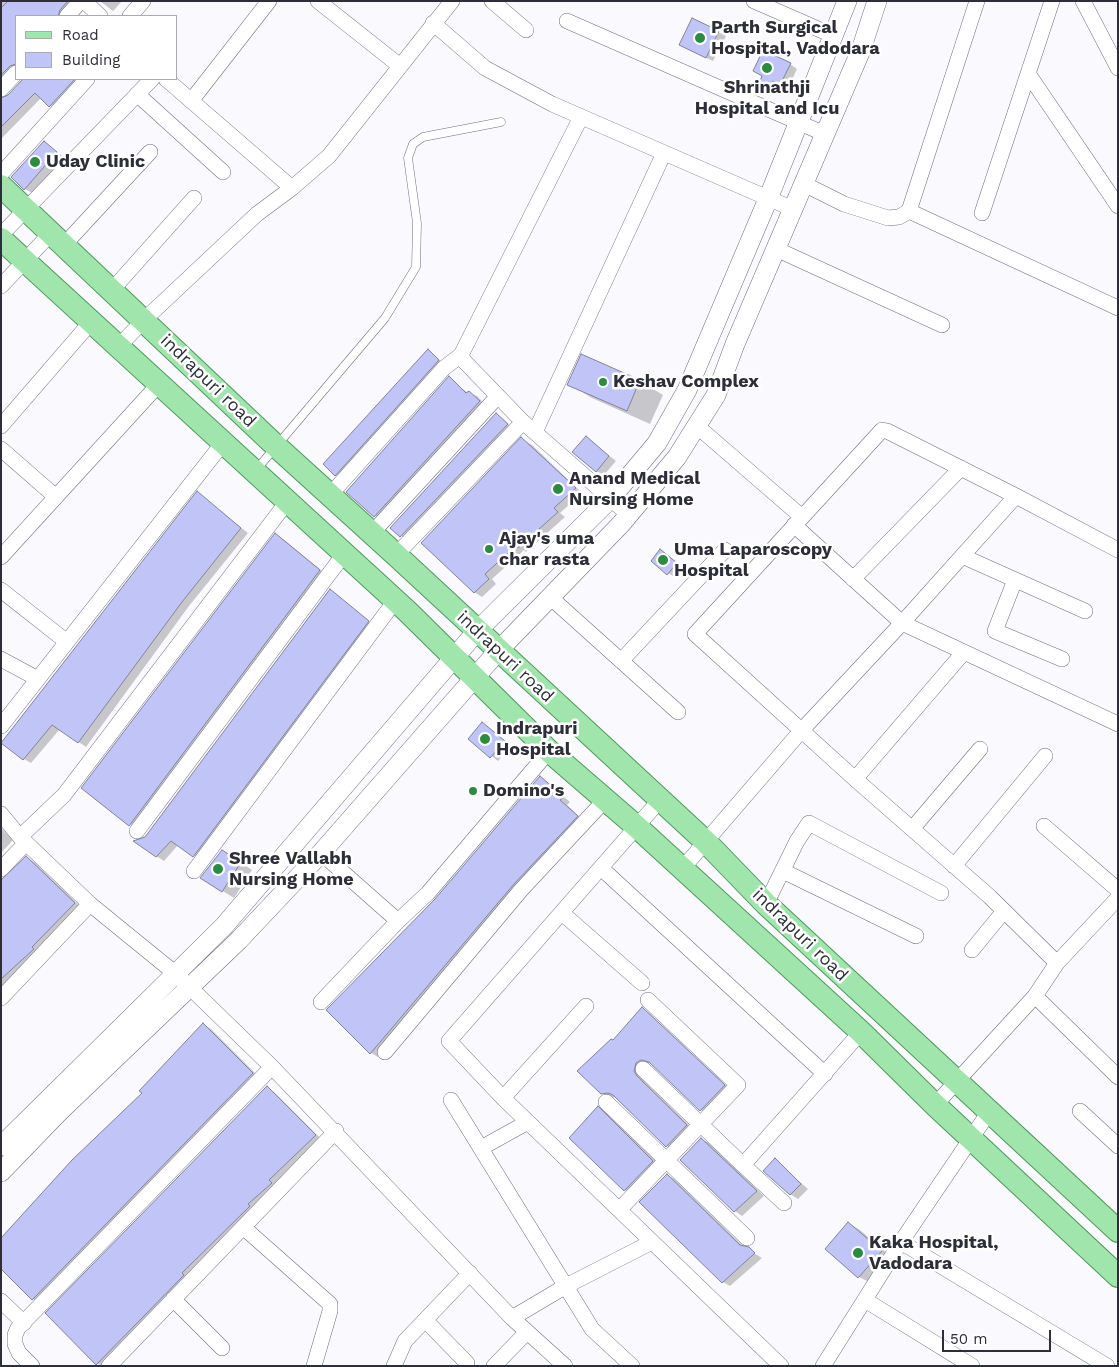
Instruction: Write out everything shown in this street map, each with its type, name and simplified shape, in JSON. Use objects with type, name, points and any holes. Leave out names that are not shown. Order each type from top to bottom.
[{"type":"main road","name":"indrapuri road","points":[[1,186],[28,208],[276,447],[396,555],[706,842],[766,904],[1118,1231]]},
{"type":"main road","name":"indrapuri road","points":[[1,237],[395,601],[549,751],[637,827],[862,1032],[935,1105],[1118,1276]]},
{"type":"street","points":[[68,15],[82,1],[99,15]]},
{"type":"street","points":[[131,15],[143,1]]},
{"type":"street","points":[[191,101],[269,1]]},
{"type":"street","points":[[318,1],[400,66]]},
{"type":"street","points":[[119,346],[144,320],[257,214],[292,188],[329,156],[452,1]]},
{"type":"street","points":[[492,1],[526,30]]},
{"type":"street","points":[[754,1],[834,36]]},
{"type":"street","points":[[1,1172],[183,980],[231,919],[477,632],[611,498],[657,443],[671,422],[710,335],[768,199],[847,1]]},
{"type":"street","points":[[1,1146],[183,980],[239,940],[321,853],[473,678],[629,515],[677,457],[698,427],[716,395],[735,344],[861,50],[877,1]]},
{"type":"street","points":[[804,184],[844,204],[888,218],[899,217],[909,212],[977,1]]},
{"type":"street","points":[[982,212],[1052,1]]},
{"type":"street","points":[[1084,1],[1118,68]]},
{"type":"street","points":[[567,21],[825,134]]},
{"type":"street","points":[[433,23],[485,68],[581,117],[793,209]]},
{"type":"street","points":[[1,89],[15,73]]},
{"type":"street","points":[[1029,75],[1118,206]]},
{"type":"street","points":[[1,174],[86,80]]},
{"type":"street","points":[[1,237],[151,80]]},
{"type":"street","points":[[167,80],[292,188]]},
{"type":"street","points":[[137,94],[223,172]]},
{"type":"street","points":[[330,495],[444,368],[462,355],[581,117]]},
{"type":"street","points":[[1,286],[25,260],[58,238],[150,152]]},
{"type":"street","points":[[396,555],[529,427],[664,153]]},
{"type":"street","points":[[112,290],[194,198]]},
{"type":"street","points":[[909,212],[1118,308]]},
{"type":"street","points":[[776,249],[942,324]]},
{"type":"street","points":[[1,426],[92,322]]},
{"type":"street","points":[[710,335],[735,344]]},
{"type":"street","points":[[462,355],[464,361],[529,427],[629,515]]},
{"type":"street","points":[[1,557],[159,384]]},
{"type":"street","points":[[372,533],[498,396]]},
{"type":"street","points":[[698,427],[902,623],[1118,724]]},
{"type":"street","points":[[1057,962],[1004,911],[695,634],[882,430],[888,431],[961,468],[1118,550]]},
{"type":"street","points":[[1,726],[223,443]]},
{"type":"street","points":[[1,449],[56,497]]},
{"type":"street","points":[[853,578],[961,468]]},
{"type":"street","points":[[682,869],[801,731],[902,623],[1016,496]]},
{"type":"street","points":[[1,869],[23,840],[64,794],[287,502]]},
{"type":"street","points":[[621,660],[725,550]]},
{"type":"street","points":[[137,830],[344,554]]},
{"type":"street","points":[[962,556],[1084,611]]},
{"type":"street","points":[[1015,580],[995,631],[1062,659]]},
{"type":"street","points":[[1,590],[67,642]]},
{"type":"street","points":[[550,597],[678,712]]},
{"type":"street","points":[[194,871],[395,601]]},
{"type":"street","points":[[855,779],[964,652]]},
{"type":"street","points":[[1,659],[38,679]]},
{"type":"street","points":[[912,829],[980,749]]},
{"type":"street","points":[[321,1002],[398,921],[428,893],[549,751]]},
{"type":"street","points":[[954,866],[1045,756]]},
{"type":"street","points":[[385,1052],[522,890],[606,800]]},
{"type":"street","points":[[660,800],[449,1042],[502,1098],[620,1209],[781,1366]]},
{"type":"street","points":[[1,814],[23,840],[90,904],[183,980],[272,1067],[336,1131],[512,1318],[565,1366]]},
{"type":"street","points":[[766,904],[809,824],[941,893]]},
{"type":"street","points":[[1044,826],[1118,890]]},
{"type":"street","points":[[321,853],[398,921]]},
{"type":"street","points":[[601,868],[826,1074]]},
{"type":"street","points":[[783,871],[916,936]]},
{"type":"street","points":[[935,1105],[1035,996],[1057,962],[1118,898]]},
{"type":"street","points":[[1,998],[90,904]]},
{"type":"street","points":[[972,950],[1004,911]]},
{"type":"street","points":[[562,913],[642,983]]},
{"type":"street","points":[[1035,996],[1118,1077]]},
{"type":"street","points":[[620,1209],[738,1085],[648,1000]]},
{"type":"street","points":[[502,1098],[586,1006]]},
{"type":"street","points":[[743,1165],[862,1032]]},
{"type":"street","points":[[32,1366],[19,1353],[14,1344],[15,1335],[24,1323],[272,1067]]},
{"type":"street","points":[[644,1069],[784,1203]]},
{"type":"street","points":[[451,1100],[592,1328],[632,1366]]},
{"type":"street","points":[[606,1102],[747,1238]]},
{"type":"street","points":[[1080,1110],[1118,1146]]},
{"type":"street","points":[[823,1366],[901,1242],[989,1112]]},
{"type":"street","points":[[481,1148],[528,1122]]},
{"type":"street","points":[[109,1366],[336,1131]]},
{"type":"street","points":[[243,1227],[330,1304],[330,1311],[314,1366]]},
{"type":"street","points":[[512,1318],[566,1286],[652,1242]]},
{"type":"street","points":[[901,1242],[1107,1366]]},
{"type":"street","points":[[394,1366],[405,1340],[470,1273]]},
{"type":"street","points":[[174,1299],[222,1348]]},
{"type":"street","points":[[865,1300],[972,1366]]},
{"type":"street","points":[[1,1301],[24,1323]]},
{"type":"street","points":[[425,1320],[467,1363]]},
{"type":"street","points":[[494,1366],[527,1332]]},
{"type":"lane","points":[[254,472],[385,318],[416,267],[417,223],[408,158],[413,144],[423,137],[501,122]]},
{"type":"building","points":[[8,1],[68,1],[58,15],[15,15],[15,64],[10,66],[1,75],[1,8]]},
{"type":"building","points":[[692,18],[719,31],[706,58],[679,45]]},
{"type":"building","points":[[763,50],[791,63],[780,85],[773,81],[768,90],[758,85],[762,76],[753,71]]},
{"type":"building","points":[[22,80],[74,80],[49,107],[35,93],[1,127],[1,98],[8,95]]},
{"type":"building","points":[[44,141],[57,152],[24,190],[11,177]]},
{"type":"building","points":[[428,349],[439,360],[335,476],[323,464]]},
{"type":"building","name":"Keshav Complex","points":[[581,354],[640,380],[627,411],[567,385]]},
{"type":"building","points":[[449,376],[466,393],[469,391],[480,401],[374,517],[346,492]]},
{"type":"building","points":[[496,413],[508,424],[400,537],[390,528]]},
{"type":"building","points":[[586,436],[609,456],[596,472],[572,452]]},
{"type":"building","points":[[521,437],[576,488],[554,508],[558,512],[518,548],[516,546],[485,574],[489,579],[474,593],[421,543]]},
{"type":"building","points":[[197,491],[241,528],[182,602],[78,743],[52,725],[23,760],[1,743]]},
{"type":"building","points":[[275,533],[320,570],[129,826],[81,788]]},
{"type":"building","points":[[660,549],[677,563],[667,575],[651,561]]},
{"type":"building","points":[[330,589],[369,621],[193,857],[171,841],[156,857],[133,841],[145,837]]},
{"type":"building","points":[[482,722],[505,741],[490,758],[468,739]]},
{"type":"building","points":[[540,776],[564,797],[560,800],[578,816],[514,884],[370,1054],[326,1010],[435,899]]},
{"type":"building","points":[[222,850],[241,862],[222,892],[200,878]]},
{"type":"building","points":[[26,856],[75,903],[32,947],[34,949],[1,979],[1,880]]},
{"type":"building","points":[[642,1007],[725,1085],[700,1111],[649,1062],[641,1060],[636,1063],[634,1071],[637,1076],[687,1125],[666,1147],[613,1095],[608,1093],[601,1094],[577,1071],[611,1039],[613,1040]]},
{"type":"building","points":[[203,1023],[253,1073],[32,1300],[1,1269],[1,1238],[72,1160],[142,1093],[139,1091]]},
{"type":"building","points":[[267,1086],[316,1135],[269,1180],[272,1183],[248,1204],[250,1206],[182,1273],[184,1275],[96,1365],[45,1313]]},
{"type":"building","points":[[598,1106],[653,1161],[624,1191],[569,1138]]},
{"type":"building","points":[[701,1138],[757,1191],[734,1212],[680,1160]]},
{"type":"building","points":[[775,1158],[801,1184],[790,1195],[763,1171]]},
{"type":"building","points":[[667,1174],[740,1245],[749,1247],[755,1253],[722,1283],[639,1202]]},
{"type":"building","points":[[848,1222],[882,1251],[858,1278],[825,1249]]},
{"type":"place","name":"Parth Surgical Hospital, Vadodara","points":[[700,38]]},
{"type":"place","name":"Shrinathji Hospital and Icu","points":[[767,68]]},
{"type":"place","name":"Uday Clinic","points":[[35,162]]},
{"type":"place","name":"Keshav Complex","points":[[603,382]]},
{"type":"place","name":"Anand Medical Nursing Home","points":[[558,489]]},
{"type":"place","name":"Ajay's uma char rasta","points":[[489,549]]},
{"type":"place","name":"Uma Laparoscopy Hospital","points":[[663,560]]},
{"type":"place","name":"Indrapuri Hospital","points":[[485,739]]},
{"type":"place","name":"Domino's","points":[[473,791]]},
{"type":"place","name":"Shree Vallabh Nursing Home","points":[[218,869]]},
{"type":"place","name":"Kaka Hospital, Vadodara","points":[[858,1253]]}]
